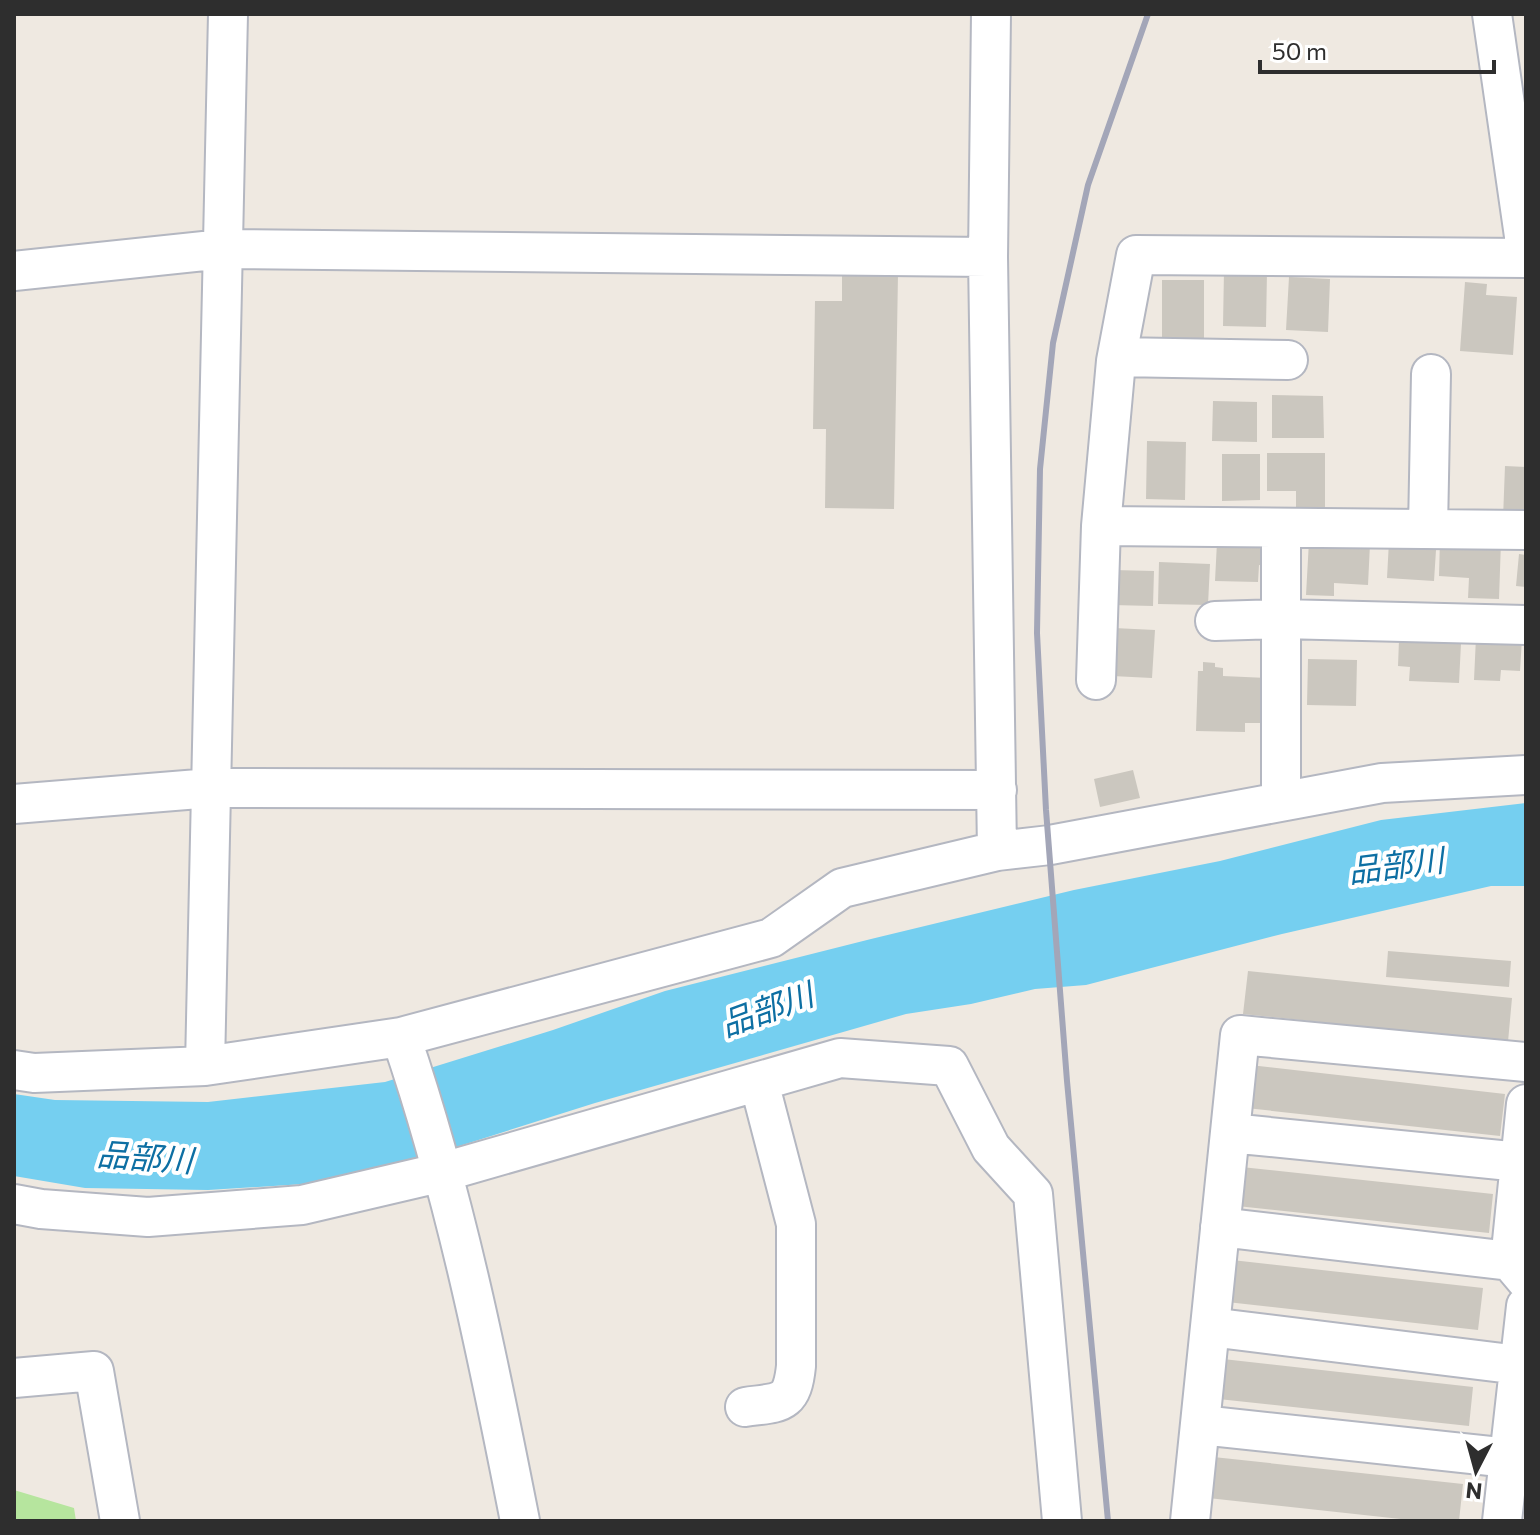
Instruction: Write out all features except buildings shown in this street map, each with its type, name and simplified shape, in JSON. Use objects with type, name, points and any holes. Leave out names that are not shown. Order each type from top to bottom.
[{"type":"street","points":[[205,1066],[228,14]]},
{"type":"street","points":[[991,14],[988,257],[997,851]]},
{"type":"street","points":[[1492,14],[1526,250]]},
{"type":"street","points":[[14,271],[223,249],[988,257]]},
{"type":"street","points":[[1096,680],[1101,526],[1117,357],[1136,255],[1526,258]]},
{"type":"street","points":[[1117,357],[1288,360]]},
{"type":"street","points":[[1428,529],[1431,374]]},
{"type":"street","points":[[1101,526],[1526,530]]},
{"type":"street","points":[[1281,528],[1281,801]]},
{"type":"street","points":[[1215,621],[1281,619],[1526,625]]},
{"type":"street","points":[[14,1070],[34,1073],[205,1066],[405,1048],[771,938],[842,888],[997,851],[1050,845],[1382,783],[1526,775]]},
{"type":"street","points":[[14,804],[211,788],[997,790]]},
{"type":"street","points":[[1198,1520],[1201,1425],[1240,1035],[1526,1062]]},
{"type":"street","points":[[405,1048],[441,1165],[483,1338],[520,1521]]},
{"type":"street","points":[[14,1204],[148,1217],[302,1205],[840,1058],[949,1066],[991,1148],[1033,1194],[1062,1521]]},
{"type":"street","points":[[745,1407],[779,1402],[794,1388],[796,1366],[796,1224],[759,1082]]},
{"type":"street","points":[[1220,1227],[1518,1270],[1520,1162],[1526,1104]]},
{"type":"street","points":[[1230,1133],[1520,1162]]},
{"type":"street","points":[[1502,1521],[1526,1306]]},
{"type":"street","points":[[1210,1327],[1519,1365]]},
{"type":"street","points":[[14,1378],[94,1371],[120,1521]]},
{"type":"street","points":[[1201,1425],[1509,1458]]},
{"type":"green space","points":[[14,1490],[74,1508],[76,1521],[14,1521]]},
{"type":"water","name":"品部川","points":[[1526,803],[1526,886],[1491,886],[1282,934],[1086,985],[1035,989],[971,1004],[906,1014],[595,1103],[390,1168],[304,1184],[208,1190],[85,1188],[14,1176],[14,1094],[55,1100],[208,1102],[385,1082],[553,1030],[665,991],[871,939],[1074,890],[1220,861],[1381,820]]},
{"type":"railway","points":[[1108,1521],[1067,1081],[1046,810],[1037,633],[1040,469],[1053,343],[1088,185],[1148,14]]}]
